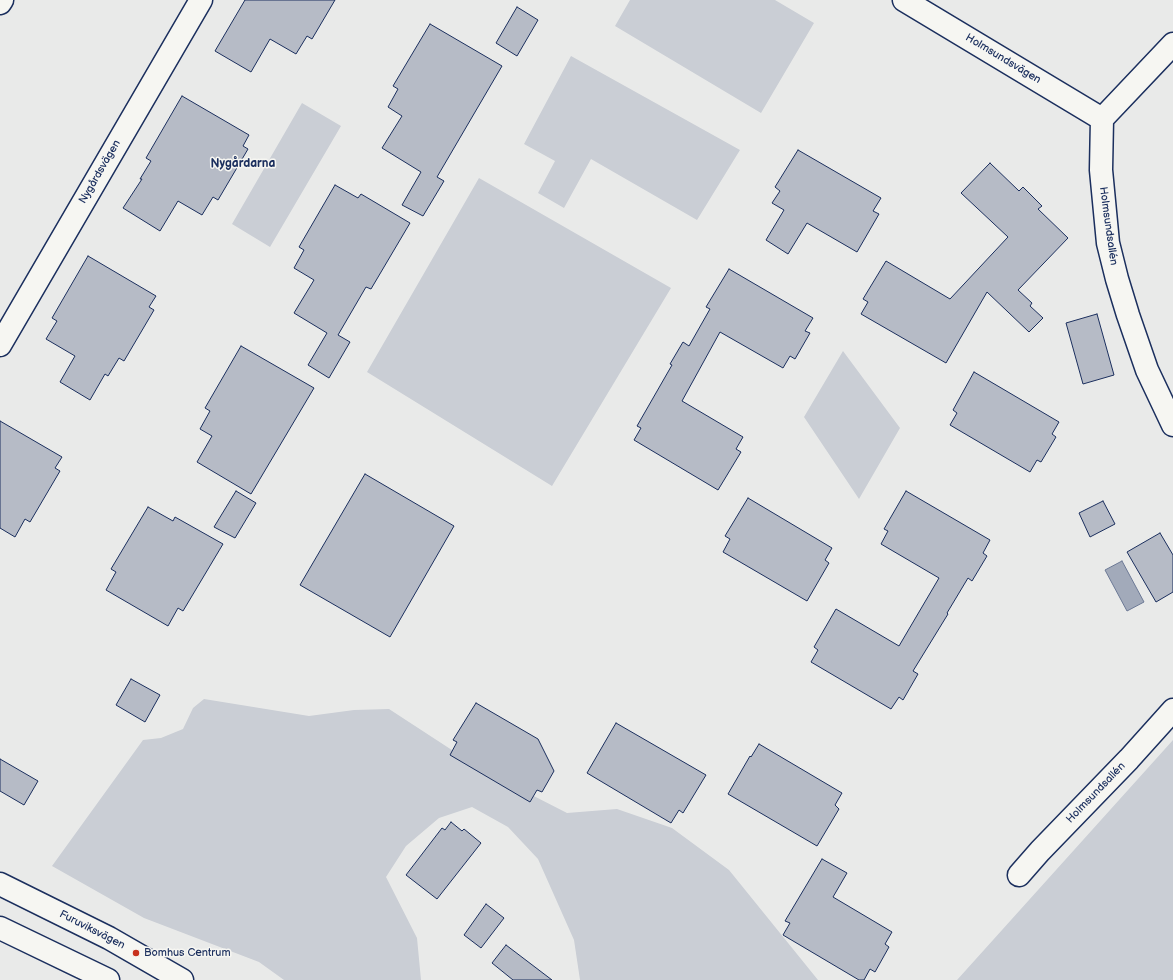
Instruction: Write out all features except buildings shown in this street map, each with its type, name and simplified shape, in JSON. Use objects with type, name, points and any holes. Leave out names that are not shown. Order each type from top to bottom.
[{"type":"street","name":"Nygårdsvägen","points":[[0,345],[201,0]]},
{"type":"street","name":"Holmsundsvägen","points":[[904,0],[1102,118]]},
{"type":"street","points":[[1102,118],[1173,44]]},
{"type":"street","name":"Holmsundsallén","points":[[1102,118],[1101,170],[1108,243],[1116,279],[1147,370],[1173,425]]},
{"type":"street","name":"Holmsundsallén","points":[[1019,875],[1040,851],[1129,759],[1173,710]]},
{"type":"street","name":"Furuviksvägen","points":[[0,884],[109,938],[182,980]]},
{"type":"street","points":[[0,928],[108,980]]},
{"type":"shaded area","points":[[630,0],[775,0],[814,23],[761,113],[615,26]]},
{"type":"shaded area","points":[[571,56],[740,150],[697,220],[591,159],[564,208],[538,193],[555,161],[524,144]]},
{"type":"shaded area","points":[[302,103],[341,126],[270,247],[232,224]]},
{"type":"shaded area","points":[[479,178],[671,288],[552,486],[367,372]]},
{"type":"shaded area","points":[[843,351],[900,428],[859,499],[804,417]]},
{"type":"shaded area","points":[[204,699],[309,716],[354,710],[389,709],[481,769],[567,813],[617,809],[672,828],[729,870],[818,980],[580,980],[574,940],[538,859],[508,827],[472,807],[439,818],[406,846],[386,877],[417,938],[421,980],[284,980],[259,962],[144,918],[52,866],[143,740],[161,738],[183,729],[193,708]]},
{"type":"shaded area","points":[[1173,740],[1173,980],[957,980]]},
{"type":"water","points":[[1122,561],[1144,602],[1127,611],[1105,570]]},
{"type":"place","name":"Bomhus Centrum","points":[[136,953]]},
{"type":"district","name":"Nygårdarna","points":[[243,164]]}]
